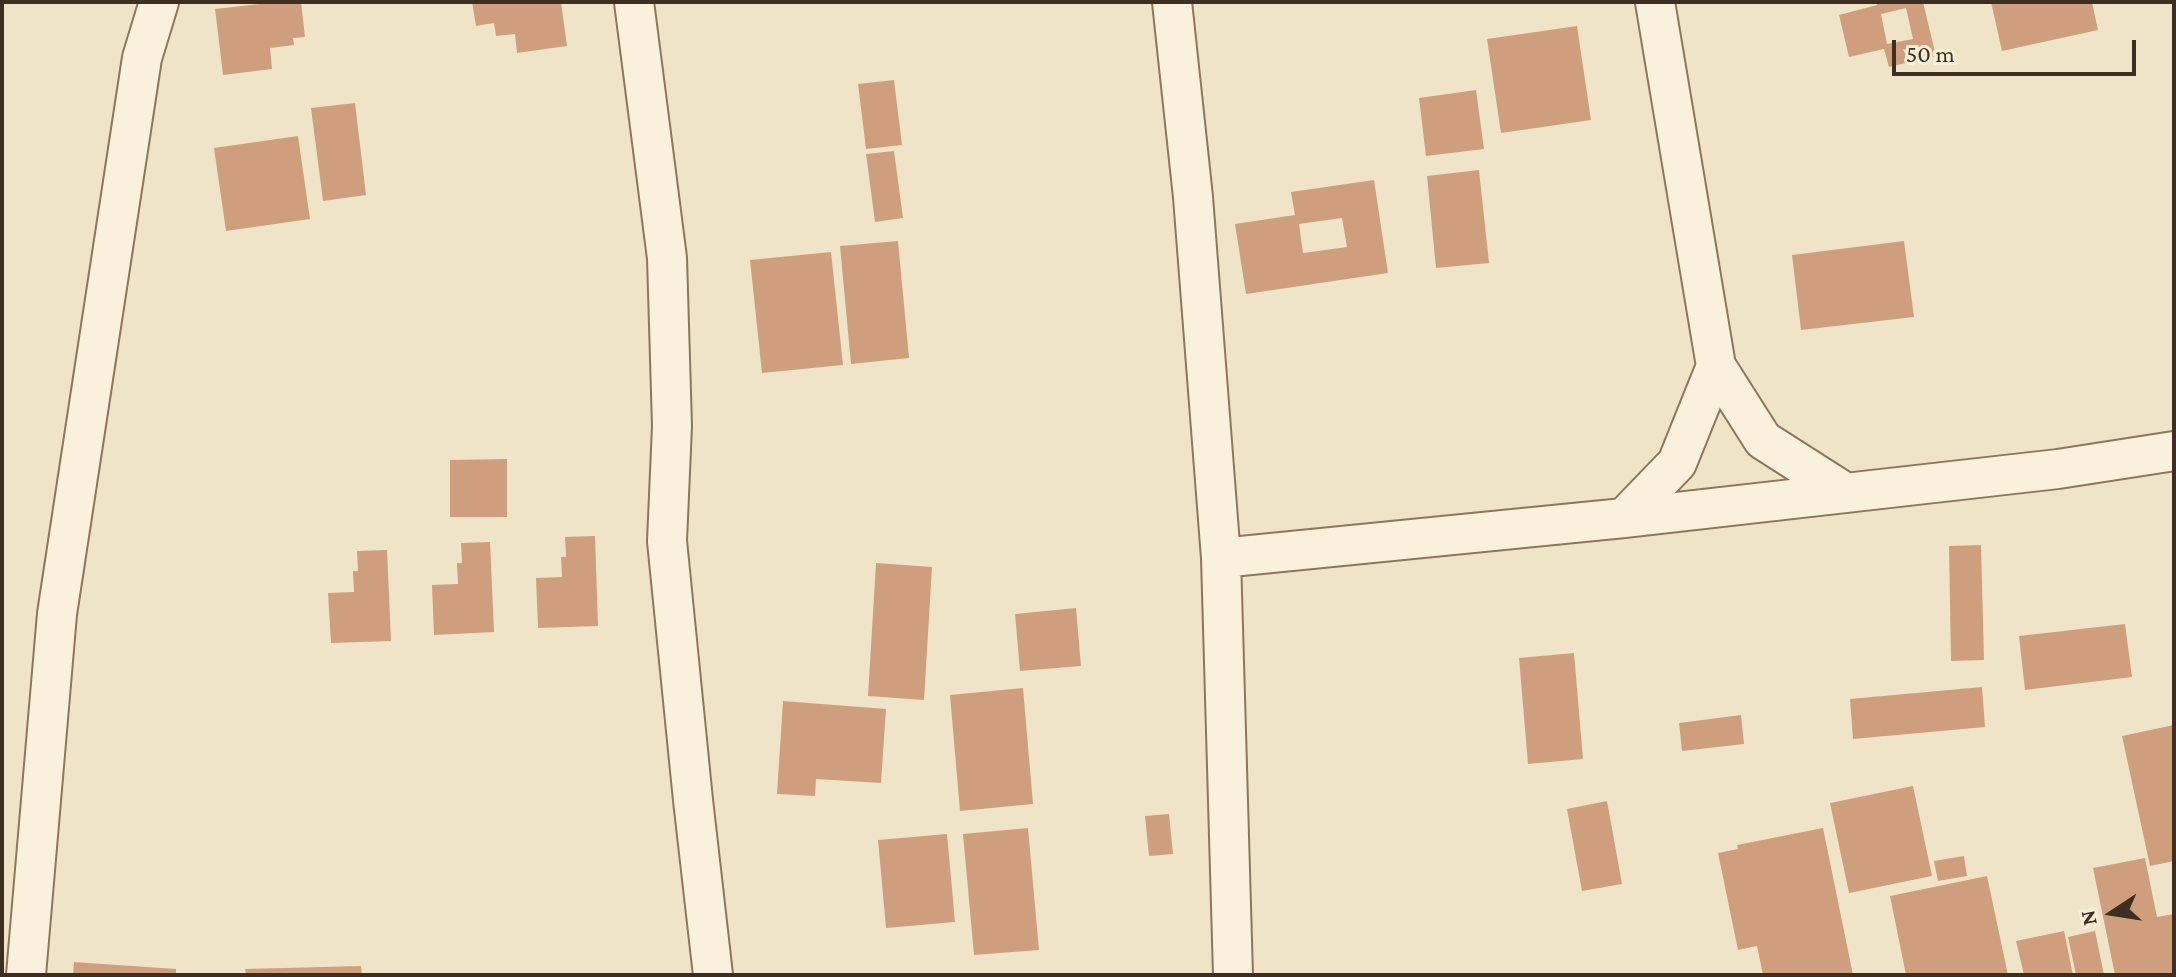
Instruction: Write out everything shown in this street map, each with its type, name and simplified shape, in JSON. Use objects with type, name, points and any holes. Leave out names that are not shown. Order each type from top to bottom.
[{"type":"street","points":[[26,975],[57,614],[142,58],[159,2]]},
{"type":"street","points":[[634,2],[667,258],[672,426],[667,541],[713,975]]},
{"type":"street","points":[[1172,2],[1193,197],[1221,558],[1233,975]]},
{"type":"street","points":[[1655,2],[1716,366],[1763,440],[1846,493]]},
{"type":"street","points":[[1624,518],[1677,463],[1716,366]]},
{"type":"street","points":[[1221,558],[1624,518],[2058,469],[2174,451]]},
{"type":"building","points":[[301,2],[305,37],[293,38],[294,45],[270,48],[272,69],[223,75],[215,9]]},
{"type":"building","points":[[472,2],[561,2],[567,46],[517,53],[515,34],[496,36],[494,23],[476,26]]},
{"type":"building","points":[[1877,2],[1923,2],[1936,56],[1889,67],[1884,49],[1849,57],[1839,15],[1877,5]],"holes":[[[1906,8],[1913,39],[1887,44],[1881,14]]]},
{"type":"building","points":[[1991,2],[2092,2],[2098,30],[2002,51]]},
{"type":"building","points":[[1577,26],[1591,120],[1501,133],[1487,39]]},
{"type":"building","points":[[894,80],[902,145],[866,149],[858,84]]},
{"type":"building","points":[[1476,90],[1484,149],[1426,156],[1419,98]]},
{"type":"building","points":[[355,103],[366,195],[323,201],[311,108]]},
{"type":"building","points":[[298,136],[310,219],[226,231],[214,148]]},
{"type":"building","points":[[894,151],[903,218],[875,222],[866,154]]},
{"type":"building","points":[[1479,170],[1489,263],[1436,268],[1427,176]]},
{"type":"building","points":[[1374,180],[1388,273],[1246,294],[1235,224],[1295,215],[1291,192]],"holes":[[[1342,218],[1347,247],[1303,253],[1299,224]]]},
{"type":"building","points":[[898,241],[909,358],[851,364],[840,246]]},
{"type":"building","points":[[1904,241],[1914,317],[1801,330],[1792,255]]},
{"type":"building","points":[[831,252],[843,365],[762,373],[750,260]]},
{"type":"building","points":[[507,459],[507,517],[450,517],[450,460]]},
{"type":"building","points":[[595,536],[598,626],[538,628],[536,578],[562,577],[561,557],[566,557],[565,537]]},
{"type":"building","points":[[490,542],[494,632],[434,635],[432,585],[458,584],[457,563],[462,563],[461,543]]},
{"type":"building","points":[[1981,545],[1984,660],[1951,661],[1949,546]]},
{"type":"building","points":[[387,550],[391,641],[331,643],[328,593],[354,592],[353,571],[358,571],[357,551]]},
{"type":"building","points":[[876,563],[932,567],[924,700],[868,696]]},
{"type":"building","points":[[1076,608],[1081,666],[1020,671],[1015,614]]},
{"type":"building","points":[[2125,624],[2132,677],[2025,690],[2019,636]]},
{"type":"building","points":[[1574,653],[1583,759],[1528,764],[1519,658]]},
{"type":"building","points":[[1982,687],[1985,727],[1853,739],[1850,699]]},
{"type":"building","points":[[1023,688],[1033,804],[960,811],[950,695]]},
{"type":"building","points":[[783,701],[886,709],[881,783],[816,779],[815,796],[777,794]]},
{"type":"building","points":[[1741,715],[1744,744],[1682,751],[1679,723]]},
{"type":"building","points":[[2174,725],[2174,861],[2150,866],[2122,736]]},
{"type":"building","points":[[1913,786],[1932,876],[1849,893],[1830,803]]},
{"type":"building","points":[[1607,801],[1622,884],[1582,891],[1567,809]]},
{"type":"building","points":[[1169,814],[1173,854],[1149,856],[1145,816]]},
{"type":"building","points":[[1028,828],[1039,950],[974,955],[963,834]]},
{"type":"building","points":[[1823,828],[1853,975],[1763,975],[1757,946],[1738,950],[1718,853],[1738,849],[1737,845]]},
{"type":"building","points":[[947,834],[955,922],[886,928],[878,840]]},
{"type":"building","points":[[1964,856],[1967,876],[1938,881],[1934,861]]},
{"type":"building","points":[[2145,858],[2157,917],[2174,914],[2174,975],[2115,975],[2093,868]]},
{"type":"building","points":[[1987,876],[2008,975],[1906,975],[1890,896]]},
{"type":"building","points":[[2064,931],[2073,975],[2024,975],[2016,941]]},
{"type":"building","points":[[2095,931],[2104,975],[2076,975],[2068,937]]},
{"type":"building","points":[[74,962],[176,969],[176,975],[73,975]]},
{"type":"building","points":[[361,966],[362,975],[246,975],[245,969]]}]
